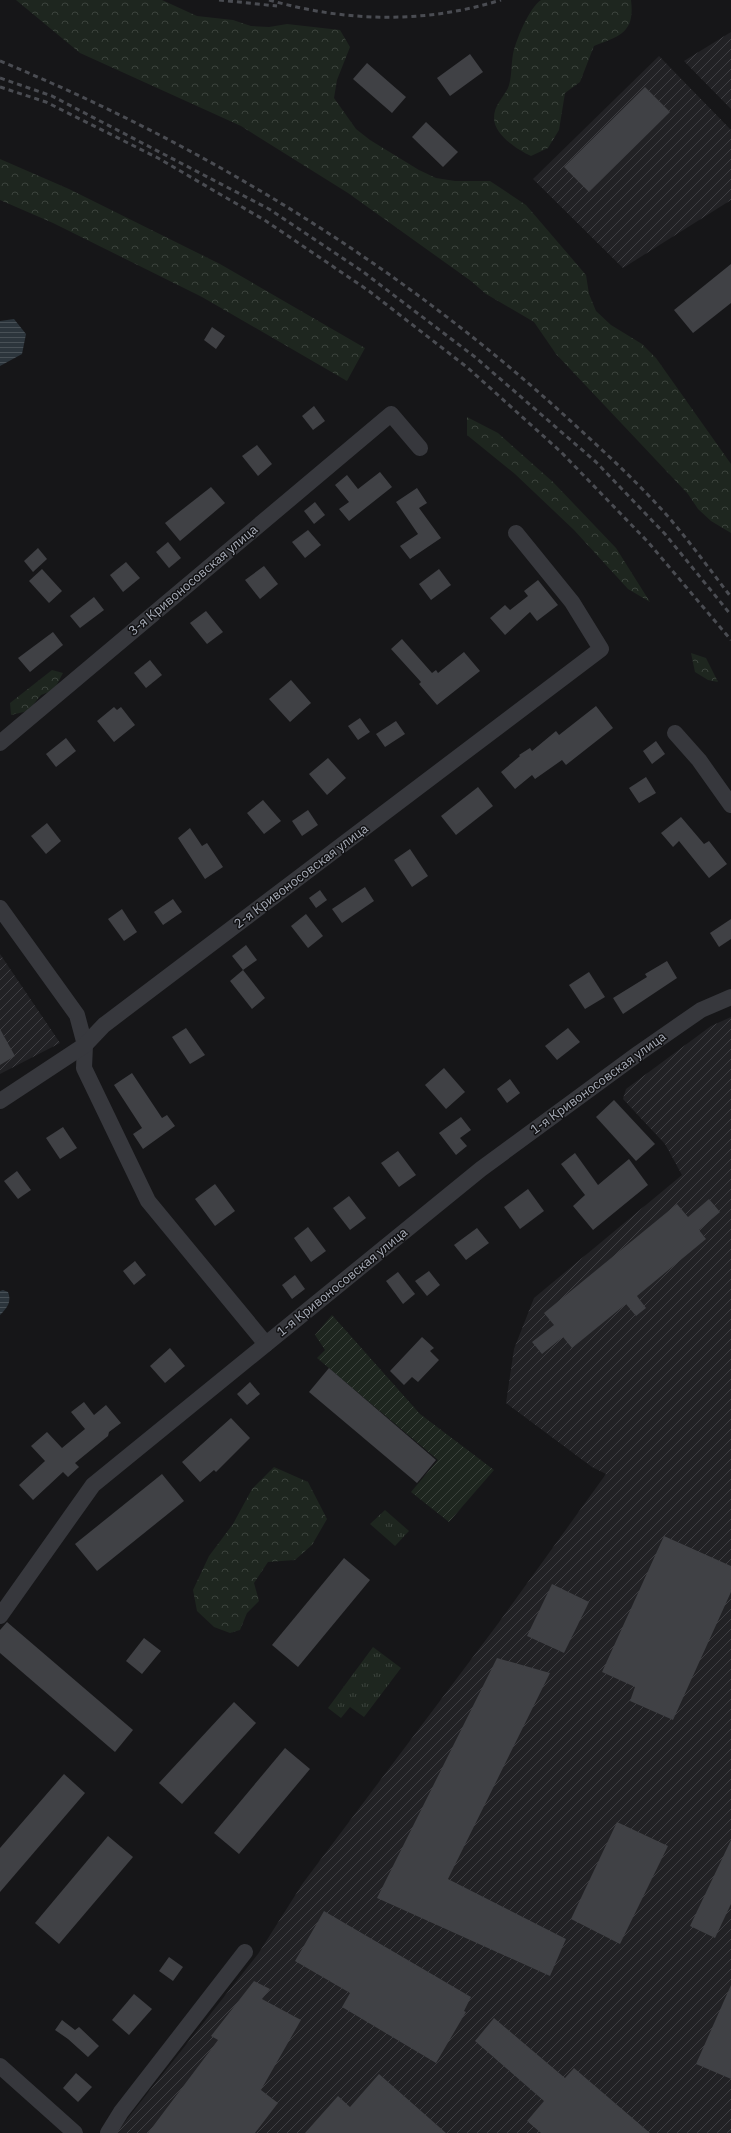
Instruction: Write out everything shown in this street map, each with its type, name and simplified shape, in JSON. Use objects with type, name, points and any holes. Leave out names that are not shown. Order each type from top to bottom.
[{"type":"street","name":"3-я Кривоносовская улица","points":[[0,743],[391,414],[420,448]]},
{"type":"street","name":"2-я Кривоносовская улица","points":[[0,1101],[86,1045],[104,1025],[601,649],[572,602],[516,533]]},
{"type":"street","points":[[675,733],[699,760],[731,805]]},
{"type":"street","points":[[0,908],[77,1015],[86,1045],[84,1068],[148,1201],[266,1344]]},
{"type":"street","name":"1-я Кривоносовская улица","points":[[0,1616],[93,1486],[488,1164],[676,1027],[701,1010],[731,998]]},
{"type":"street","points":[[108,2133],[121,2112],[154,2068],[245,1952]]},
{"type":"street","points":[[0,2066],[75,2133]]},
{"type":"shaded area","points":[[731,32],[731,109],[684,61]]},
{"type":"shaded area","points":[[659,56],[731,130],[731,200],[623,268],[533,179]]},
{"type":"shaded area","points":[[14,319],[26,334],[22,354],[0,366],[0,321]]},
{"type":"shaded area","points":[[0,954],[60,1043],[0,1074]]},
{"type":"shaded area","points":[[731,1017],[731,2133],[116,2133],[258,1954],[303,1883],[497,1625],[606,1474],[592,1467],[506,1403],[514,1349],[534,1298],[682,1175],[665,1144],[623,1099],[626,1089],[711,1026]]},
{"type":"shaded area","points":[[3,1290],[8,1292],[9,1302],[7,1307],[0,1315],[0,1291]]},
{"type":"green space","points":[[16,0],[162,0],[197,16],[233,20],[251,26],[269,27],[287,24],[340,30],[350,47],[337,80],[334,98],[356,129],[370,140],[419,170],[436,178],[455,181],[490,181],[526,205],[586,275],[589,294],[596,311],[611,325],[642,344],[656,358],[731,464],[731,533],[711,521],[698,509],[688,494],[556,354],[534,322],[486,294],[471,281],[348,193],[241,126],[80,53]]},
{"type":"green space","points":[[541,0],[631,0],[632,11],[631,19],[624,31],[612,39],[594,46],[580,82],[565,93],[559,130],[548,148],[531,156],[514,146],[502,136],[495,124],[494,113],[497,105],[508,88],[513,54],[520,33],[532,10]]},
{"type":"green space","points":[[0,159],[69,189],[220,264],[365,348],[347,381],[202,297],[53,223],[0,200]]},
{"type":"green space","points":[[467,417],[498,433],[553,482],[616,548],[650,602],[628,589],[574,530],[515,474],[467,435]]},
{"type":"green space","points":[[691,653],[706,658],[718,682],[708,680],[695,672]]},
{"type":"green space","points":[[52,670],[63,673],[54,690],[41,695],[28,711],[11,715],[10,703]]},
{"type":"green space","points":[[332,1315],[420,1414],[494,1470],[449,1522],[411,1492],[438,1460],[317,1358],[325,1350],[315,1335]]},
{"type":"green space","points":[[274,1467],[308,1482],[327,1519],[312,1545],[295,1560],[268,1562],[254,1583],[259,1601],[247,1613],[240,1630],[230,1633],[214,1627],[197,1611],[193,1590],[209,1556],[233,1524],[252,1489]]},
{"type":"green space","points":[[385,1510],[409,1531],[395,1546],[370,1524]]},
{"type":"green space","points":[[373,1647],[401,1668],[364,1717],[350,1707],[341,1718],[328,1708]]},
{"type":"building","points":[[470,54],[483,72],[450,96],[437,78]]},
{"type":"building","points":[[367,63],[406,97],[392,113],[353,79]]},
{"type":"building","points":[[645,87],[670,112],[589,192],[564,167]]},
{"type":"building","points":[[426,122],[458,152],[443,167],[412,137]]},
{"type":"building","points":[[731,264],[731,303],[693,333],[674,310]]},
{"type":"building","points":[[212,327],[225,336],[216,349],[204,340]]},
{"type":"building","points":[[314,406],[325,421],[313,430],[302,416]]},
{"type":"building","points":[[257,445],[272,464],[258,476],[242,456]]},
{"type":"building","points":[[380,472],[392,487],[349,521],[339,509],[349,502],[335,485],[347,475],[358,489]]},
{"type":"building","points":[[211,487],[225,503],[180,541],[165,523]]},
{"type":"building","points":[[417,488],[427,503],[419,508],[441,538],[410,559],[400,546],[418,534],[396,502]]},
{"type":"building","points":[[315,502],[325,515],[314,524],[304,511]]},
{"type":"building","points":[[308,530],[321,545],[305,558],[292,542]]},
{"type":"building","points":[[168,542],[181,558],[169,568],[156,552]]},
{"type":"building","points":[[38,548],[47,559],[33,572],[24,561]]},
{"type":"building","points":[[126,562],[140,578],[123,592],[110,575]]},
{"type":"building","points":[[264,566],[278,584],[260,599],[245,580]]},
{"type":"building","points":[[42,569],[62,591],[49,603],[29,581]]},
{"type":"building","points":[[439,569],[451,585],[431,600],[419,584]]},
{"type":"building","points":[[538,580],[558,605],[537,621],[530,612],[505,635],[490,618],[505,605],[510,610],[528,596],[524,591]]},
{"type":"building","points":[[94,597],[104,610],[80,628],[70,616]]},
{"type":"building","points":[[206,611],[223,632],[207,644],[190,623]]},
{"type":"building","points":[[53,632],[63,645],[30,672],[18,658]]},
{"type":"building","points":[[402,639],[432,673],[436,670],[438,673],[464,652],[480,671],[437,705],[419,684],[421,682],[391,649]]},
{"type":"building","points":[[150,660],[162,675],[146,688],[134,673]]},
{"type":"building","points":[[291,680],[311,703],[290,722],[269,699]]},
{"type":"building","points":[[596,706],[613,728],[566,765],[562,760],[535,779],[532,775],[515,789],[501,772],[520,756],[519,755],[530,748],[532,751],[556,731],[559,735]]},
{"type":"building","points":[[114,707],[117,710],[121,707],[135,725],[114,742],[97,721]]},
{"type":"building","points":[[360,718],[370,732],[358,740],[348,726]]},
{"type":"building","points":[[396,721],[405,734],[385,747],[376,734]]},
{"type":"building","points":[[66,738],[76,751],[56,767],[46,754]]},
{"type":"building","points":[[656,741],[665,754],[652,764],[643,751]]},
{"type":"building","points":[[328,758],[346,778],[327,795],[309,774]]},
{"type":"building","points":[[646,777],[656,793],[639,803],[629,788]]},
{"type":"building","points":[[478,787],[493,806],[456,835],[441,816]]},
{"type":"building","points":[[263,800],[281,821],[264,834],[247,813]]},
{"type":"building","points":[[308,810],[318,825],[302,836],[292,821]]},
{"type":"building","points":[[681,817],[704,844],[709,841],[727,864],[709,878],[679,841],[673,847],[661,833]]},
{"type":"building","points":[[47,823],[61,841],[46,854],[31,836]]},
{"type":"building","points":[[190,828],[202,846],[207,843],[223,867],[205,879],[178,838]]},
{"type":"building","points":[[410,849],[428,876],[412,887],[394,860]]},
{"type":"building","points":[[365,887],[374,901],[342,923],[332,909]]},
{"type":"building","points":[[320,890],[327,900],[316,908],[309,898]]},
{"type":"building","points":[[173,899],[182,912],[163,925],[154,912]]},
{"type":"building","points":[[122,909],[137,932],[124,941],[108,919]]},
{"type":"building","points":[[306,914],[323,936],[308,948],[291,926]]},
{"type":"building","points":[[731,919],[731,939],[719,947],[710,933]]},
{"type":"building","points":[[246,945],[257,960],[243,970],[232,956]]},
{"type":"building","points":[[667,961],[677,978],[623,1014],[613,998],[647,977],[645,974]]},
{"type":"building","points":[[243,970],[265,998],[252,1009],[230,981]]},
{"type":"building","points":[[589,972],[605,997],[585,1009],[569,985]]},
{"type":"building","points":[[186,1028],[205,1055],[190,1064],[172,1037]]},
{"type":"building","points":[[568,1028],[580,1042],[557,1060],[545,1046]]},
{"type":"building","points":[[0,1029],[15,1056],[0,1065]]},
{"type":"building","points":[[444,1068],[465,1092],[446,1109],[425,1085]]},
{"type":"building","points":[[132,1073],[162,1118],[167,1115],[175,1126],[143,1149],[133,1134],[142,1128],[114,1085]]},
{"type":"building","points":[[510,1079],[520,1093],[507,1103],[497,1089]]},
{"type":"building","points":[[614,1100],[655,1144],[636,1161],[596,1117]]},
{"type":"building","points":[[461,1117],[471,1130],[460,1138],[467,1146],[456,1155],[439,1133]]},
{"type":"building","points":[[63,1127],[77,1148],[60,1159],[46,1138]]},
{"type":"building","points":[[398,1151],[416,1175],[399,1187],[381,1163]]},
{"type":"building","points":[[575,1153],[598,1185],[629,1159],[648,1185],[593,1230],[573,1206],[585,1195],[561,1164]]},
{"type":"building","points":[[17,1171],[31,1190],[18,1199],[4,1181]]},
{"type":"building","points":[[215,1184],[235,1211],[215,1226],[195,1199]]},
{"type":"building","points":[[528,1189],[544,1211],[520,1229],[504,1207]]},
{"type":"building","points":[[349,1196],[366,1218],[350,1230],[333,1208]]},
{"type":"building","points":[[709,1199],[720,1212],[699,1230],[706,1239],[637,1296],[646,1308],[636,1316],[626,1304],[572,1348],[563,1337],[542,1354],[532,1342],[554,1325],[544,1313],[677,1204],[688,1217]]},
{"type":"building","points":[[308,1227],[326,1251],[311,1262],[294,1238]]},
{"type":"building","points":[[477,1228],[489,1243],[466,1260],[454,1245]]},
{"type":"building","points":[[135,1261],[146,1275],[134,1285],[123,1271]]},
{"type":"building","points":[[429,1271],[440,1285],[427,1296],[415,1281]]},
{"type":"building","points":[[398,1272],[415,1294],[403,1304],[386,1281]]},
{"type":"building","points":[[295,1275],[305,1289],[292,1299],[282,1285]]},
{"type":"building","points":[[422,1337],[434,1348],[430,1351],[439,1360],[418,1382],[412,1377],[404,1385],[390,1371]]},
{"type":"building","points":[[170,1348],[185,1366],[165,1383],[150,1366]]},
{"type":"building","points":[[329,1368],[436,1460],[417,1483],[309,1392]]},
{"type":"building","points":[[250,1382],[260,1394],[247,1405],[237,1394]]},
{"type":"building","points":[[84,1402],[94,1415],[106,1405],[121,1423],[109,1432],[108,1436],[75,1463],[79,1467],[68,1477],[63,1472],[33,1500],[19,1485],[45,1461],[31,1446],[47,1432],[62,1448],[85,1429],[71,1412]]},
{"type":"building","points":[[231,1418],[250,1438],[216,1472],[214,1470],[200,1482],[182,1462]]},
{"type":"building","points":[[162,1474],[184,1501],[97,1571],[75,1544]]},
{"type":"building","points":[[664,1536],[731,1566],[731,1592],[673,1720],[630,1701],[635,1687],[602,1672]]},
{"type":"building","points":[[344,1558],[370,1580],[298,1667],[272,1645]]},
{"type":"building","points":[[552,1584],[589,1602],[564,1653],[527,1636]]},
{"type":"building","points":[[7,1622],[133,1730],[115,1752],[0,1653],[0,1630]]},
{"type":"building","points":[[144,1638],[161,1651],[142,1674],[126,1661]]},
{"type":"building","points":[[497,1658],[550,1673],[448,1879],[566,1939],[550,1976],[377,1898]]},
{"type":"building","points":[[234,1702],[256,1723],[182,1804],[159,1783]]},
{"type":"building","points":[[285,1748],[310,1769],[239,1854],[214,1833]]},
{"type":"building","points":[[64,1774],[85,1793],[0,1892],[0,1848]]},
{"type":"building","points":[[617,1822],[668,1846],[620,1944],[571,1919]]},
{"type":"building","points":[[108,1836],[133,1857],[59,1944],[35,1923]]},
{"type":"building","points":[[731,1840],[731,1904],[715,1938],[690,1926]]},
{"type":"building","points":[[324,1911],[471,1997],[464,2011],[466,2012],[436,2063],[342,2007],[350,1993],[295,1961]]},
{"type":"building","points":[[169,1957],[183,1967],[173,1981],[159,1971]]},
{"type":"building","points":[[254,1981],[270,1989],[262,1999],[301,2020],[261,2090],[278,2103],[255,2133],[148,2133],[218,2040],[211,2036]]},
{"type":"building","points":[[731,1985],[731,2079],[696,2064]]},
{"type":"building","points":[[134,1994],[152,2009],[129,2035],[112,2020]]},
{"type":"building","points":[[494,2018],[565,2078],[574,2068],[650,2133],[541,2133],[527,2121],[544,2101],[475,2041]]},
{"type":"building","points":[[62,2020],[75,2030],[79,2027],[99,2046],[88,2057],[68,2039],[55,2030]]},
{"type":"building","points":[[76,2073],[92,2087],[78,2102],[63,2088]]},
{"type":"building","points":[[379,2074],[446,2133],[305,2133],[338,2096],[350,2107]]},
{"type":"railway","points":[[219,0],[277,6]]},
{"type":"railway","points":[[269,0],[327,13],[385,17],[443,13],[472,8],[501,0]]},
{"type":"railway","points":[[0,61],[77,94],[152,131],[225,170],[297,213],[367,259],[434,308],[500,359],[605,452],[671,520],[731,597]]},
{"type":"railway","points":[[0,78],[52,96],[269,209],[362,271],[475,357],[596,462],[665,534],[731,615]]},
{"type":"railway","points":[[0,87],[46,102],[158,158],[266,221],[369,291],[468,368],[561,452],[648,542],[731,640]]}]
